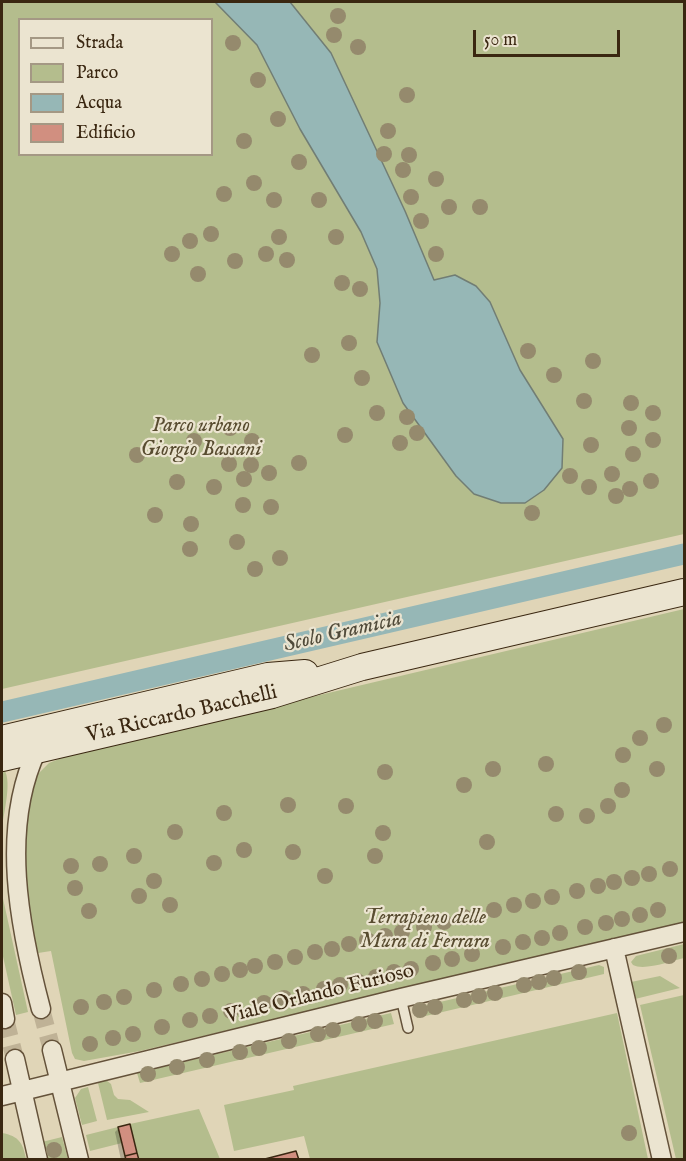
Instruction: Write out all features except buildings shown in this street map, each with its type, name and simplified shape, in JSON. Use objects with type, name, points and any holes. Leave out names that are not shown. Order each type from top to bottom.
[{"type":"main road","name":"Via Riccardo Bacchelli","points":[[12,748],[268,676],[362,667],[684,592]]},
{"type":"street","points":[[12,748],[29,761],[15,799]]},
{"type":"street","points":[[12,748],[15,799],[8,847],[10,886],[41,1009]]},
{"type":"street","name":"Viale Orlando Furioso","points":[[2,1096],[401,998],[684,932]]},
{"type":"street","points":[[615,948],[662,1160]]},
{"type":"street","points":[[52,1050],[79,1160]]},
{"type":"street","points":[[15,1059],[38,1160]]},
{"type":"lane","points":[[401,998],[408,1028]]},
{"type":"green space","name":"Parco urbano Giorgio Bassani","points":[[2,2],[215,2],[257,45],[300,129],[361,232],[377,269],[380,303],[377,342],[432,443],[456,476],[474,493],[501,503],[525,503],[544,490],[563,439],[520,370],[490,302],[476,286],[434,281],[405,211],[331,53],[290,2],[684,2],[684,534],[2,689]]},
{"type":"green space","name":"Terrapieno delle Mura di Ferrara","points":[[684,609],[684,922],[140,1051],[84,1061],[75,1059],[51,951],[38,953],[18,862],[32,780],[49,763],[74,753]]},
{"type":"green space","points":[[2,767],[8,787],[2,829]]},
{"type":"green space","points":[[2,894],[28,1012],[16,1015],[2,952]]},
{"type":"green space","points":[[684,944],[684,958],[644,967],[638,967],[631,962],[636,956]]},
{"type":"green space","points":[[599,965],[604,967],[604,974],[417,1018],[414,1008]]},
{"type":"green space","points":[[660,976],[680,988],[635,999],[631,982]]},
{"type":"green space","points":[[684,995],[684,1159],[676,1159],[640,1005]]},
{"type":"green space","points":[[391,1013],[394,1024],[140,1083],[137,1073]]},
{"type":"green space","points":[[617,1013],[648,1159],[310,1159],[304,1136],[234,1151],[224,1105],[294,1090],[293,1086]]},
{"type":"green space","points":[[106,1080],[111,1084],[114,1095],[118,1099],[130,1100],[149,1112],[107,1120],[98,1083]]},
{"type":"green space","points":[[88,1087],[97,1121],[82,1125],[75,1098],[81,1089]]},
{"type":"green space","points":[[199,1109],[220,1159],[139,1159],[130,1124]]},
{"type":"green space","points":[[118,1127],[122,1143],[90,1151],[86,1135]]},
{"type":"green space","points":[[2,1133],[19,1141],[26,1159],[2,1159]]},
{"type":"green space","points":[[62,1137],[68,1159],[46,1159],[42,1142]]},
{"type":"water","points":[[215,2],[290,2],[331,53],[405,211],[434,280],[455,275],[476,286],[490,302],[520,370],[563,439],[562,468],[544,490],[525,503],[501,503],[474,494],[456,476],[403,403],[377,342],[380,303],[377,269],[361,232],[300,129],[257,45]]},
{"type":"waterway","name":"Scolo Gramicia","points":[[2,712],[684,554]]},
{"type":"tunnel","points":[[41,1009],[52,1050]]},
{"type":"tunnel","points":[[5,1019],[15,1059]]}]
